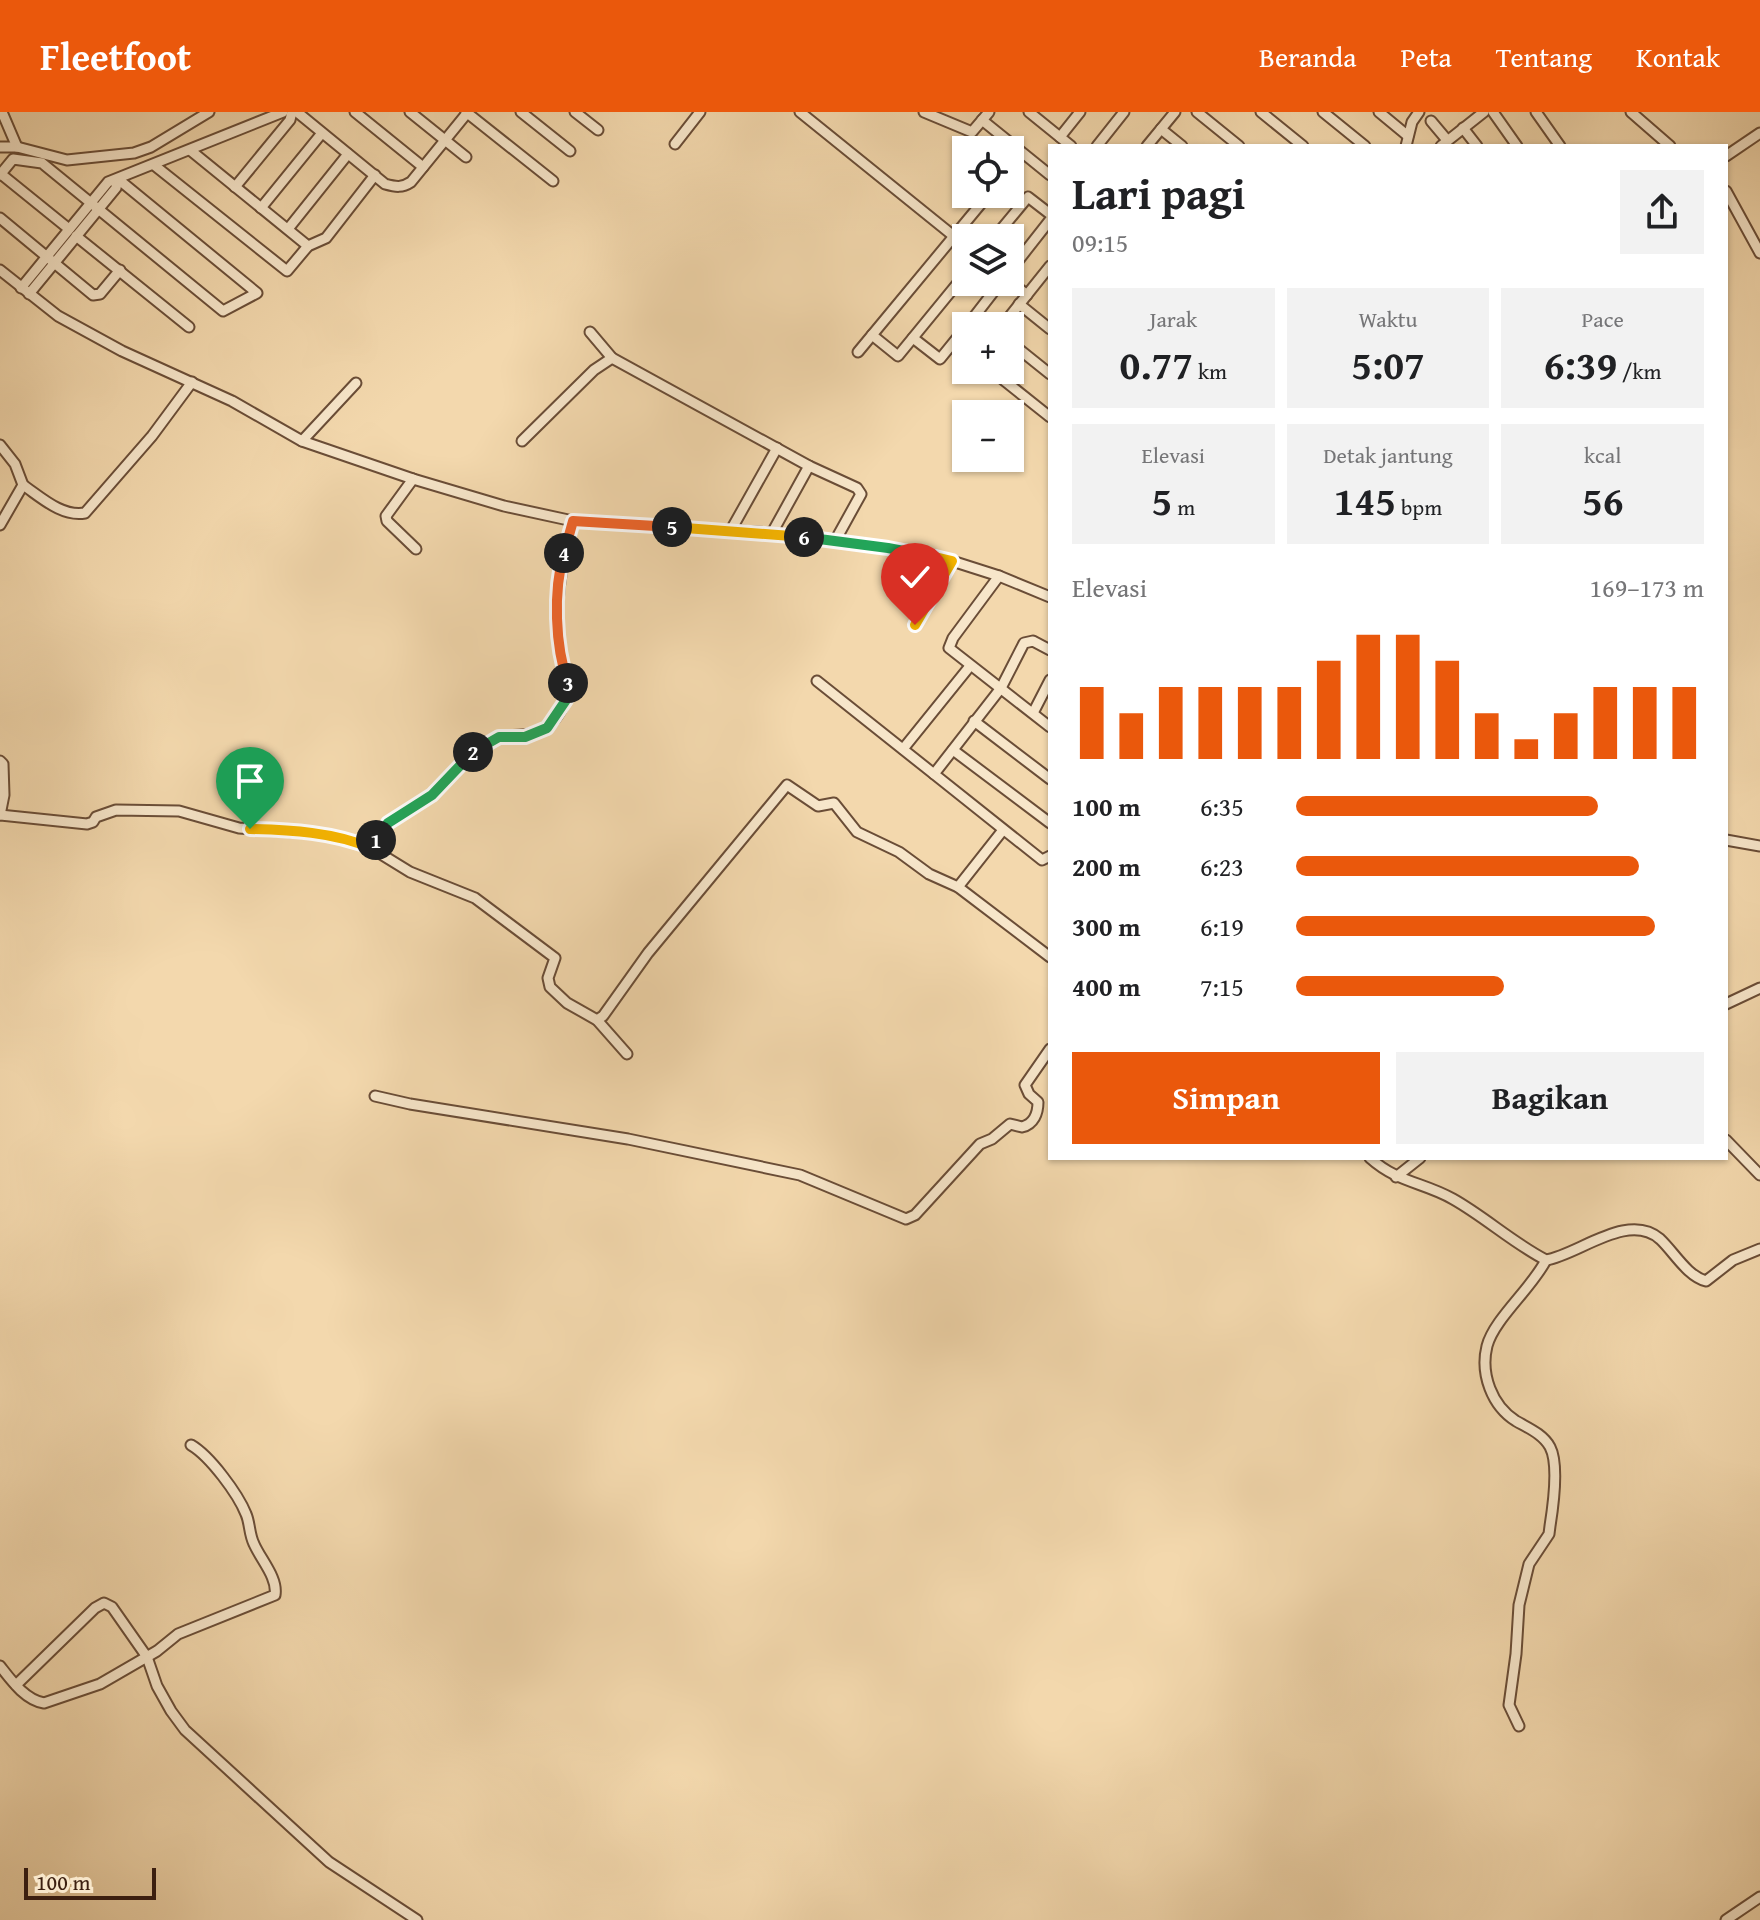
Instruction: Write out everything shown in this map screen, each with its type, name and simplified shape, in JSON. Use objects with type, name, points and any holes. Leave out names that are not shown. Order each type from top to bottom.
[{"type":"street","points":[[2,112],[17,147]]},
{"type":"street","points":[[0,147],[17,147],[67,160],[134,153],[151,147],[209,112]]},
{"type":"street","points":[[25,291],[95,206],[108,182],[283,112]]},
{"type":"street","points":[[235,187],[294,112],[385,184],[404,187],[467,112],[553,181]]},
{"type":"street","points":[[355,112],[423,167]]},
{"type":"street","points":[[410,112],[466,157]]},
{"type":"street","points":[[521,112],[570,151]]},
{"type":"street","points":[[575,112],[598,130]]},
{"type":"street","points":[[675,144],[697,116],[684,112]]},
{"type":"street","points":[[800,112],[952,234]]},
{"type":"street","points":[[924,112],[942,115],[972,132],[985,116],[1048,173]]},
{"type":"street","points":[[1060,137],[1080,112]]},
{"type":"street","points":[[1099,144],[1124,112]]},
{"type":"street","points":[[1149,144],[1175,112]]},
{"type":"street","points":[[1197,112],[1237,144]]},
{"type":"street","points":[[1261,112],[1301,144]]},
{"type":"street","points":[[1323,112],[1363,144]]},
{"type":"street","points":[[1379,112],[1407,141]]},
{"type":"street","points":[[1407,141],[1412,122],[1419,112]]},
{"type":"street","points":[[1493,112],[1516,144]]},
{"type":"street","points":[[1536,112],[1559,144]]},
{"type":"street","points":[[1631,112],[1668,144]]},
{"type":"street","points":[[1032,113],[1069,144]]},
{"type":"street","points":[[1431,121],[1444,143],[1478,113]]},
{"type":"street","points":[[1463,128],[1475,144]]},
{"type":"street","points":[[1161,129],[1180,144]]},
{"type":"street","points":[[261,208],[322,133]]},
{"type":"street","points":[[1728,155],[1760,133]]},
{"type":"street","points":[[190,150],[308,246]]},
{"type":"street","points":[[288,229],[348,154]]},
{"type":"street","points":[[118,179],[257,293],[223,311],[42,163],[13,159],[0,175],[189,327]]},
{"type":"street","points":[[154,165],[283,270],[289,269],[308,246],[326,238],[375,175]]},
{"type":"street","points":[[1728,195],[1760,253]]},
{"type":"street","points":[[1006,224],[1028,197],[1048,212]]},
{"type":"street","points":[[964,224],[977,208]]},
{"type":"street","points":[[0,218],[97,296],[120,270]]},
{"type":"street","points":[[1024,253],[1048,223]]},
{"type":"street","points":[[858,352],[952,238]]},
{"type":"street","points":[[0,270],[81,329],[232,401],[302,441],[413,479],[504,506],[573,521],[772,533],[888,548],[952,561],[1048,596]]},
{"type":"street","points":[[1013,312],[1048,272]]},
{"type":"street","points":[[872,335],[898,356],[952,290]]},
{"type":"street","points":[[977,312],[990,296]]},
{"type":"street","points":[[1019,304],[1048,327]]},
{"type":"street","points":[[590,332],[612,358],[809,466],[857,488],[861,494],[835,541]]},
{"type":"street","points":[[913,338],[940,359],[952,344]]},
{"type":"street","points":[[1024,353],[1048,372]]},
{"type":"street","points":[[522,441],[594,370],[612,358]]},
{"type":"street","points":[[0,445],[15,464],[23,485],[59,509],[85,513],[144,445],[192,382]]},
{"type":"street","points":[[302,441],[356,383]]},
{"type":"street","points":[[1009,384],[1048,415]]},
{"type":"street","points":[[731,530],[777,448]]},
{"type":"street","points":[[772,533],[809,466]]},
{"type":"street","points":[[413,479],[386,516],[387,521],[416,549]]},
{"type":"street","points":[[0,525],[23,485]]},
{"type":"street","points":[[371,848],[388,823],[432,795],[483,744],[499,737],[525,737],[540,733],[553,723],[569,686],[560,652],[557,598],[562,559],[573,521]]},
{"type":"street","points":[[915,625],[952,561]]},
{"type":"street","points":[[999,576],[950,645],[951,651],[1048,725]]},
{"type":"street","points":[[934,774],[1001,688],[1024,643],[1033,641],[1048,649]]},
{"type":"street","points":[[903,749],[970,666]]},
{"type":"street","points":[[817,681],[1042,860],[1048,857]]},
{"type":"street","points":[[1033,713],[1048,684]]},
{"type":"street","points":[[974,721],[1048,777]]},
{"type":"street","points":[[953,750],[1048,821]]},
{"type":"street","points":[[0,761],[3,764],[4,784],[0,815],[87,824],[116,810],[179,811],[239,828],[321,834],[371,848],[420,877],[464,892],[555,958],[548,978],[554,992],[597,1020],[627,1054]]},
{"type":"street","points":[[597,1020],[648,953],[787,785],[818,806],[834,803],[857,832],[899,852],[929,874],[958,887],[1048,955]]},
{"type":"street","points":[[958,887],[1003,830]]},
{"type":"street","points":[[1728,840],[1760,846]]},
{"type":"street","points":[[1728,1003],[1760,988]]},
{"type":"street","points":[[375,1096],[628,1139],[800,1175],[906,1219],[915,1215],[980,1144],[992,1139],[1010,1124],[1022,1127],[1030,1123],[1038,1111],[1038,1102],[1025,1085],[1048,1052]]},
{"type":"street","points":[[1728,1142],[1760,1175]]},
{"type":"street","points":[[1373,1160],[1396,1177],[1445,1194],[1546,1260]]},
{"type":"street","points":[[1396,1177],[1417,1160]]},
{"type":"street","points":[[1519,1726],[1509,1705],[1519,1605],[1529,1564],[1549,1534],[1553,1504],[1552,1452],[1545,1439],[1498,1405],[1486,1378],[1486,1354],[1492,1334],[1546,1260],[1602,1237],[1641,1230],[1660,1239],[1695,1276],[1706,1281],[1733,1260],[1760,1249]]},
{"type":"street","points":[[0,1666],[36,1702],[44,1703],[100,1684],[147,1657],[178,1634],[269,1599],[276,1592],[253,1542],[243,1507],[206,1456],[191,1445]]},
{"type":"street","points":[[16,1685],[95,1608],[104,1603],[112,1607],[147,1657],[157,1686],[185,1730],[329,1862],[417,1920]]},
{"type":"street","points":[[1726,1920],[1760,1897]]},
{"type":"route","points":[[250,829],[321,834],[371,848],[388,823],[432,795],[483,744],[499,737],[525,737],[540,733],[553,723],[566,700],[569,686],[560,652],[557,598],[562,559],[573,521],[772,533],[888,548],[952,561],[915,625]]}]
